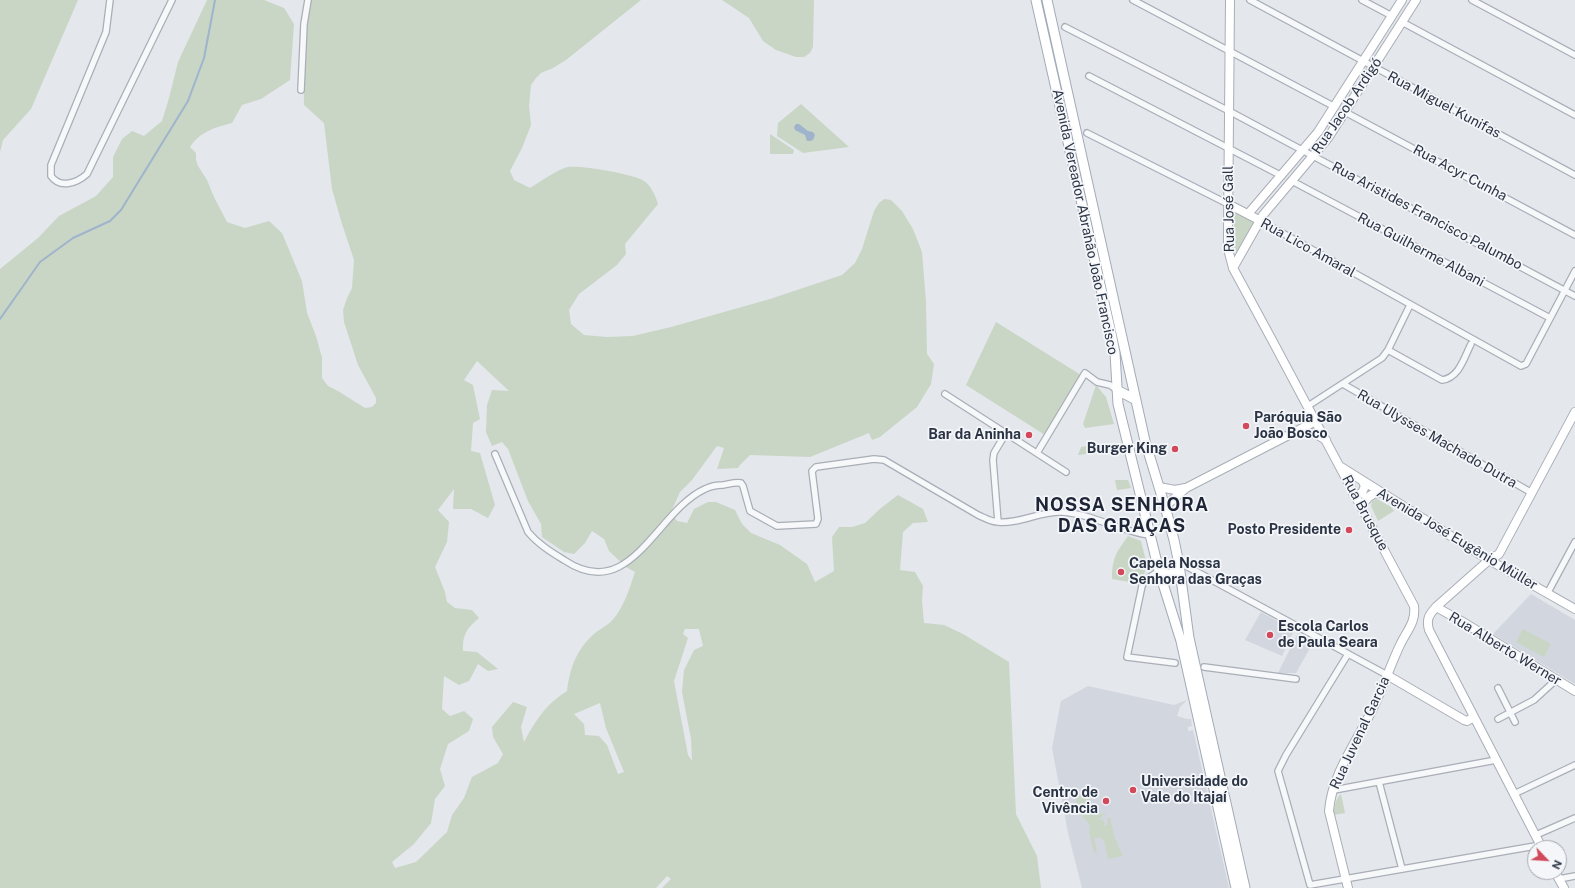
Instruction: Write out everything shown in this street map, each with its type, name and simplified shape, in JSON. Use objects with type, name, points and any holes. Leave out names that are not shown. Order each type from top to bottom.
[{"type":"main road","name":"Avenida Vereador Abrahão João Francisco","points":[[1036,0],[1113,342],[1118,404],[1159,571],[1181,641],[1236,888]]},
{"type":"main road","name":"Avenida Vereador Abrahão João Francisco","points":[[1047,0],[1145,441],[1166,510],[1179,564],[1188,638],[1245,888]]},
{"type":"main road","name":"Rua José Gall","points":[[1230,0],[1228,249],[1232,268],[1316,421]]},
{"type":"main road","name":"Rua Jacob Ardigó","points":[[1248,214],[1304,150],[1335,107],[1402,0]]},
{"type":"main road","name":"Rua Jacob Ardigó","points":[[1232,268],[1259,220],[1328,138],[1416,0]]},
{"type":"main road","name":"Rua Lico Amaral","points":[[1228,204],[1259,220]]},
{"type":"main road","points":[[1117,390],[1136,400]]},
{"type":"main road","points":[[1539,840],[1429,630],[1427,622],[1429,615],[1436,607],[1490,560],[1499,554],[1575,412]]},
{"type":"main road","points":[[1166,510],[1169,503],[1186,488],[1316,421]]},
{"type":"main road","name":"Rua Brusque","points":[[1316,421],[1414,606]]},
{"type":"main road","points":[[1297,432],[1316,434],[1326,440]]},
{"type":"main road","name":"Avenida José Eugênio Müller","points":[[1340,466],[1363,482],[1490,560],[1575,609]]},
{"type":"main road","points":[[1353,493],[1357,495],[1362,493],[1365,489],[1363,482]]},
{"type":"main road","points":[[1159,487],[1175,490],[1186,488]]},
{"type":"main road","points":[[1362,508],[1367,498],[1380,492]]},
{"type":"main road","points":[[1159,571],[1170,574],[1179,564]]},
{"type":"main road","name":"Rua Juvenal Garcia","points":[[1348,888],[1329,811],[1330,800],[1344,762],[1374,706],[1400,644],[1412,624],[1415,616],[1414,606]]},
{"type":"main road","name":"Rua Alberto Werner","points":[[1436,607],[1575,691]]},
{"type":"main road","points":[[1387,675],[1464,720],[1467,721],[1474,717]]},
{"type":"street","points":[[110,0],[106,32],[51,165],[50,172],[53,179],[64,183],[77,182],[87,174],[172,0]]},
{"type":"street","points":[[301,90],[304,24],[308,0]]},
{"type":"street","points":[[1133,0],[1335,107]]},
{"type":"street","name":"Rua Miguel Kunifas","points":[[1250,0],[1575,175]]},
{"type":"street","points":[[1362,0],[1392,16]]},
{"type":"street","points":[[1472,0],[1575,55]]},
{"type":"street","points":[[1402,22],[1575,115]]},
{"type":"street","name":"Rua Aristides Francisco Palumbo","points":[[1066,26],[1304,150],[1575,296]]},
{"type":"street","points":[[1089,76],[1282,176]]},
{"type":"street","name":"Rua Acyr Cunha","points":[[1345,112],[1575,235]]},
{"type":"street","name":"Rua Lico Amaral","points":[[1086,133],[1228,204]]},
{"type":"street","name":"Rua Guilherme Albani","points":[[1292,181],[1550,318]]},
{"type":"street","name":"Rua Lico Amaral","points":[[1259,220],[1520,366],[1526,364],[1550,318]]},
{"type":"street","points":[[1550,318],[1575,271]]},
{"type":"street","points":[[1308,406],[1382,358],[1388,350],[1410,305]]},
{"type":"street","points":[[1388,350],[1442,380],[1449,379],[1455,374],[1471,344]]},
{"type":"street","points":[[1037,454],[1085,373],[1097,382],[1110,385],[1117,390]]},
{"type":"street","name":"Rua Ulysses Machado Dutra","points":[[1343,384],[1532,493]]},
{"type":"street","points":[[945,394],[1066,472]]},
{"type":"street","points":[[998,522],[993,460],[994,453],[1006,434]]},
{"type":"street","points":[[495,454],[500,469],[531,536],[538,543],[573,566],[585,571],[615,570],[624,565],[636,555],[694,495],[712,486],[741,483],[750,511],[777,526],[816,524],[818,519],[812,474],[813,469],[816,467],[874,459],[884,460],[978,515],[991,521],[1007,522],[1060,512],[1077,514],[1150,535]]},
{"type":"street","points":[[1547,594],[1575,542]]},
{"type":"street","points":[[1179,564],[1193,569],[1387,675]]},
{"type":"street","points":[[1159,571],[1145,580],[1142,586],[1127,657],[1175,663]]},
{"type":"street","points":[[1348,654],[1286,755],[1278,771],[1310,885],[1527,848]]},
{"type":"street","points":[[1204,667],[1296,679]]},
{"type":"street","points":[[1498,718],[1534,700],[1557,679]]},
{"type":"street","points":[[1498,688],[1515,722]]},
{"type":"street","points":[[1334,790],[1496,760]]},
{"type":"street","points":[[1514,794],[1575,765]]},
{"type":"street","points":[[1379,782],[1402,869]]},
{"type":"street","points":[[1536,835],[1575,818]]},
{"type":"shaded area","points":[[1531,594],[1575,620],[1575,684],[1493,634]]},
{"type":"shaded area","name":"Escola Carlos de Paula Seara","points":[[1261,612],[1294,630],[1282,656],[1245,640]]},
{"type":"shaded area","points":[[1298,633],[1314,641],[1296,673],[1278,673]]},
{"type":"shaded area","name":"Universidade do Vale do Itajaí","points":[[1088,686],[1174,705],[1187,700],[1180,707],[1177,716],[1191,719],[1192,726],[1188,727],[1188,731],[1193,730],[1229,888],[1082,888],[1068,833],[1052,748],[1061,701]]},
{"type":"green space","points":[[0,0],[78,0],[31,109],[3,140],[0,152]]},
{"type":"green space","points":[[207,0],[264,0],[284,8],[294,24],[290,80],[261,99],[242,105],[232,123],[208,131],[199,137],[190,147],[196,153],[198,166],[207,180],[227,222],[245,228],[269,221],[282,233],[302,281],[307,313],[316,336],[322,358],[322,378],[328,386],[365,408],[372,407],[376,403],[376,398],[358,365],[344,322],[343,310],[352,288],[354,260],[332,189],[324,123],[304,105],[303,40],[310,0],[641,0],[566,60],[541,73],[536,78],[531,85],[529,106],[531,125],[522,148],[510,171],[514,180],[530,188],[564,168],[584,167],[638,178],[649,185],[655,195],[658,204],[625,244],[626,254],[617,265],[579,294],[569,310],[571,324],[584,335],[607,337],[633,336],[671,327],[770,299],[842,275],[855,263],[862,249],[874,211],[879,203],[884,199],[891,200],[902,211],[913,229],[922,252],[926,302],[927,354],[934,364],[931,384],[917,407],[880,437],[872,440],[869,433],[810,457],[750,455],[738,468],[717,469],[724,448],[717,446],[692,480],[680,492],[671,512],[677,521],[687,523],[694,509],[708,502],[716,502],[735,510],[742,524],[751,533],[780,545],[807,564],[815,582],[834,571],[832,537],[839,527],[852,527],[865,523],[898,495],[923,509],[928,522],[913,523],[903,532],[900,570],[915,572],[923,586],[922,601],[924,623],[944,625],[963,634],[1009,662],[1016,814],[1037,856],[1041,888],[662,888],[671,879],[667,876],[656,888],[0,888],[0,269],[38,238],[59,216],[96,196],[113,177],[113,157],[122,139],[132,131],[144,136],[162,121],[178,62]],"holes":[[[477,361],[509,391],[492,390],[487,405],[486,432],[492,446],[502,442],[508,449],[528,501],[541,524],[542,537],[564,552],[574,554],[585,543],[592,531],[604,539],[609,551],[626,567],[635,572],[619,612],[613,620],[594,634],[578,653],[572,667],[567,691],[547,707],[524,742],[521,727],[527,707],[513,702],[492,727],[493,737],[503,754],[498,763],[472,777],[464,798],[452,815],[447,832],[416,862],[395,868],[392,862],[414,844],[431,823],[435,799],[445,786],[440,769],[448,744],[469,731],[473,719],[464,711],[450,716],[442,709],[444,676],[459,685],[469,681],[478,664],[488,671],[498,669],[477,652],[463,651],[464,636],[471,625],[479,618],[472,610],[455,608],[447,602],[445,592],[435,567],[447,542],[449,522],[438,510],[454,489],[453,509],[471,509],[488,518],[495,505],[480,453],[471,451],[473,423],[480,419],[473,385],[464,380]],[[685,629],[699,629],[703,646],[694,650],[684,670],[682,692],[691,739],[692,761],[688,755],[674,681],[688,638],[683,634]],[[600,703],[606,728],[624,772],[618,774],[607,745],[599,736],[585,735],[584,724],[574,714]]]},
{"type":"green space","points":[[722,0],[814,0],[813,47],[810,53],[804,57],[796,57],[776,50],[763,41],[749,18]]},
{"type":"green space","points":[[801,104],[849,147],[803,153],[777,136],[778,123]]},
{"type":"green space","points":[[770,134],[794,150],[793,154],[770,154]]},
{"type":"green space","points":[[1237,212],[1254,221],[1254,223],[1236,253],[1234,246],[1234,215]]},
{"type":"green space","points":[[996,322],[1081,375],[1045,435],[966,385]]},
{"type":"green space","points":[[1096,385],[1106,397],[1114,424],[1085,428],[1083,424]]},
{"type":"green space","points":[[1092,445],[1093,453],[1078,455],[1081,447]]},
{"type":"green space","points":[[1115,480],[1128,480],[1131,488],[1117,490]]},
{"type":"green space","points":[[1377,499],[1391,507],[1394,511],[1378,521],[1371,506],[1372,501]]},
{"type":"green space","points":[[1128,536],[1141,541],[1147,565],[1141,584],[1112,579],[1114,561],[1120,547]]},
{"type":"green space","points":[[1523,629],[1551,644],[1544,657],[1516,642]]},
{"type":"green space","points":[[1090,792],[1090,800],[1086,802],[1086,807],[1088,809],[1092,808],[1094,815],[1106,813],[1101,818],[1098,818],[1100,820],[1102,819],[1105,826],[1107,825],[1107,819],[1110,817],[1114,836],[1123,856],[1108,859],[1104,840],[1102,840],[1101,837],[1094,839],[1097,852],[1094,853],[1089,832],[1090,825],[1078,811],[1076,799],[1079,795]]},
{"type":"green space","points":[[1341,794],[1345,813],[1334,815],[1336,801]]},
{"type":"water","points":[[796,124],[799,124],[808,131],[813,132],[815,135],[813,140],[807,141],[805,135],[795,130],[794,127]]},
{"type":"waterway","points":[[0,319],[40,262],[73,238],[110,221],[121,210],[188,101],[204,58],[215,0]]},
{"type":"place","name":"Paróquia São João Bosco","points":[[1246,426]]},
{"type":"place","name":"Bar da Aninha","points":[[1029,435]]},
{"type":"place","name":"Burger King","points":[[1175,449]]},
{"type":"place","name":"Posto Presidente","points":[[1349,530]]},
{"type":"place","name":"Capela Nossa Senhora das Graças","points":[[1121,572]]},
{"type":"place","name":"Escola Carlos de Paula Seara","points":[[1270,635]]},
{"type":"place","name":"Universidade do Vale do Itajaí","points":[[1133,790]]},
{"type":"place","name":"Centro de Vivência","points":[[1106,801]]},
{"type":"district","name":"NOSSA SENHORA DAS GRAÇAS","points":[[1122,515]]}]
